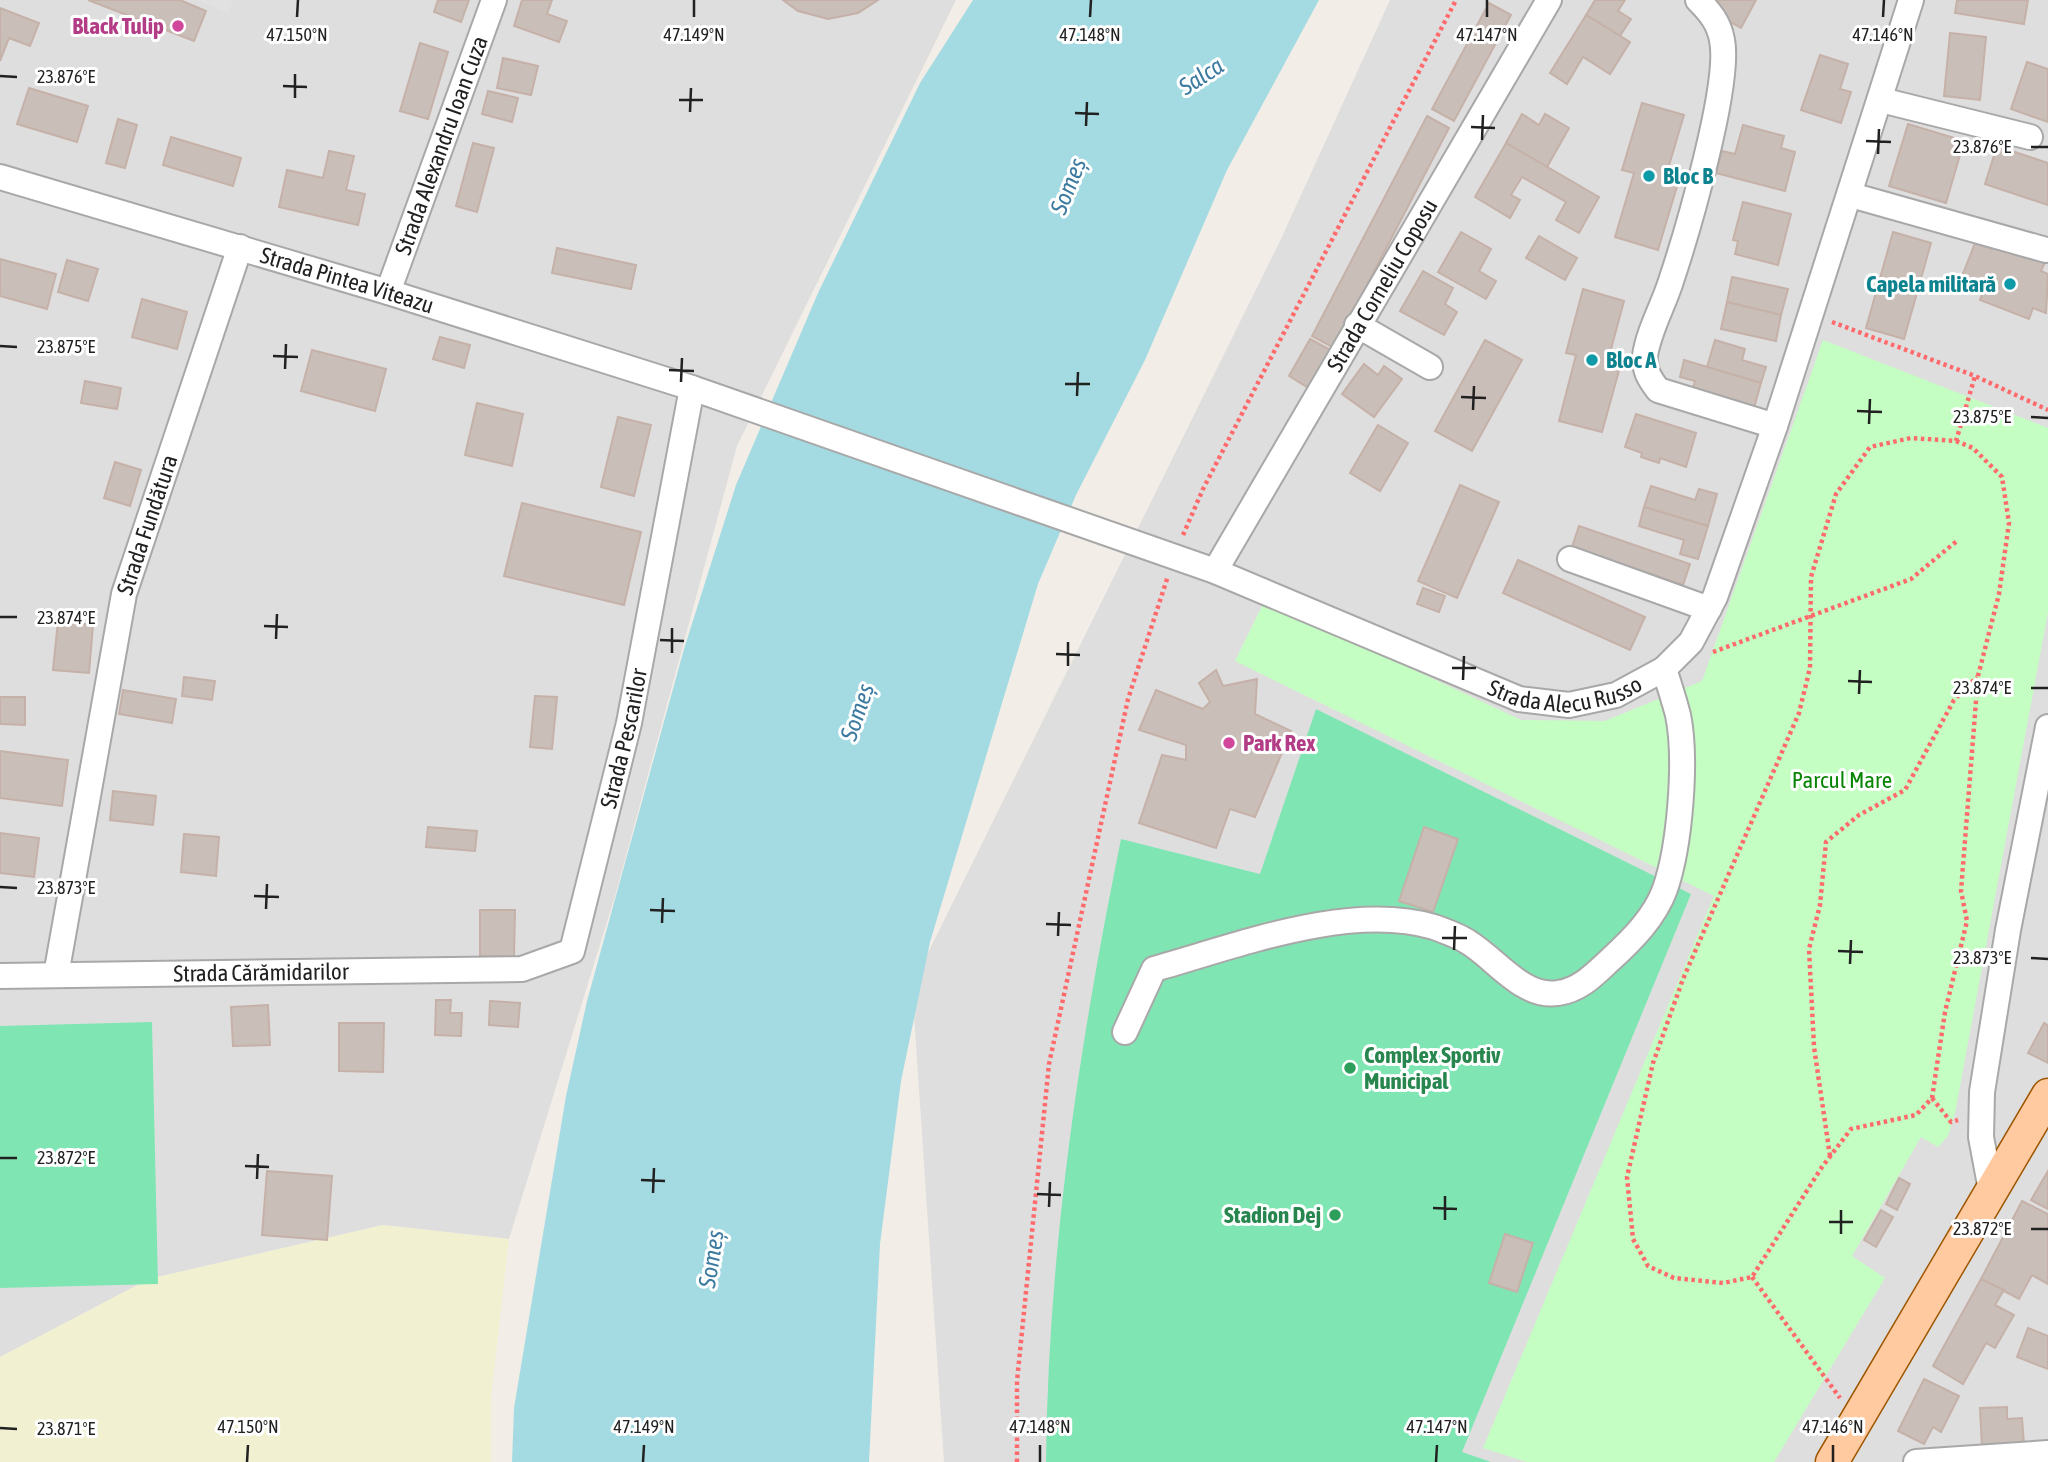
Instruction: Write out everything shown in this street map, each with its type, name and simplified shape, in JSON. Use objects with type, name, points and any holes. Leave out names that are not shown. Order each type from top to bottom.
[{"type":"main road","points":[[1832,1462],[2048,1095]]},
{"type":"street","name":"Strada Alexandru Ioan Cuza","points":[[388,292],[494,0]]},
{"type":"street","name":"Strada Corneliu Coposu","points":[[1215,570],[1549,0]]},
{"type":"street","points":[[1698,0],[1713,15],[1723,41],[1722,73],[1706,153],[1673,277],[1645,356],[1647,376],[1658,390],[1775,426]]},
{"type":"street","name":"Strada Alecu Russo","points":[[1146,546],[1215,570],[1519,699],[1569,705],[1616,695],[1669,665],[1691,642],[1709,609],[1813,314],[1911,0]]},
{"type":"street","points":[[1881,100],[2030,136]]},
{"type":"street","name":"Strada Pintea Viteazu","points":[[0,177],[388,292],[692,388],[1146,546]]},
{"type":"street","points":[[1851,195],[2046,250]]},
{"type":"street","name":"Strada Fundătura","points":[[56,975],[124,594],[240,247]]},
{"type":"street","points":[[1357,325],[1430,367]]},
{"type":"street","name":"Strada Pescarilor","points":[[522,969],[572,950],[629,723],[692,388]]},
{"type":"street","points":[[1570,559],[1709,609]]},
{"type":"street","points":[[1125,1032],[1154,969],[1320,925],[1399,921],[1433,927],[1467,941],[1511,976],[1538,992],[1556,994],[1574,989],[1625,946],[1644,924],[1664,890],[1675,849],[1681,800],[1678,717],[1669,665]]},
{"type":"street","points":[[1991,1191],[1981,1137],[1980,1114],[2008,930],[2048,727]]},
{"type":"street","name":"Strada Cărămidarilor","points":[[0,976],[522,969]]},
{"type":"street","points":[[1916,1462],[2048,1453]]},
{"type":"path","points":[[1017,1462],[1017,1381],[1049,1064],[1128,699],[1174,556],[1203,489],[1456,0]]},
{"type":"path","points":[[1813,314],[1975,376],[2048,410]]},
{"type":"path","points":[[1956,441],[1975,376]]},
{"type":"path","points":[[1911,438],[1956,441],[1973,448],[2002,477],[2008,523],[1999,594],[1978,676],[1961,891],[1967,921],[1945,1012],[1932,1098],[1916,1115],[1851,1129],[1752,1277],[1723,1283],[1674,1278],[1648,1266],[1633,1239],[1627,1177],[1653,1063],[1683,979],[1799,713],[1810,668],[1811,577],[1836,494],[1870,447],[1911,438]]},
{"type":"path","points":[[1669,665],[1712,653],[1911,579],[1958,540]]},
{"type":"path","points":[[1830,1157],[1814,1047],[1809,949],[1820,905],[1826,842],[1859,815],[1905,790],[1954,700],[1978,676]]},
{"type":"path","points":[[1932,1098],[1951,1122],[1980,1114]]},
{"type":"path","points":[[1752,1277],[1856,1421]]},
{"type":"shaded area","points":[[0,0],[956,0],[737,446],[616,893],[509,1239],[383,1225],[149,1279],[0,1357]]},
{"type":"shaded area","points":[[196,0],[233,0],[228,13]]},
{"type":"shaded area","points":[[1390,0],[2048,0],[2048,1462],[944,1462],[912,985],[1280,241]]},
{"type":"green space","name":"Parcul Mare","points":[[1823,340],[2048,428],[2048,612],[1955,1113],[1948,1136],[1938,1147],[1921,1137],[1852,1256],[1885,1278],[1774,1462],[1527,1462],[1483,1448],[1714,896],[1235,661],[1265,600],[1521,720],[1605,721],[1702,681]]},
{"type":"green space","name":"Complex Sportiv Municipal","points":[[1316,709],[1691,894],[1462,1452],[1491,1462],[1046,1462],[1053,1305],[1068,1149],[1092,994],[1121,839],[1260,874]]},
{"type":"green space","points":[[152,1022],[158,1284],[0,1288],[0,1026]]},
{"type":"green space","points":[[383,1225],[509,1239],[491,1397],[491,1462],[0,1462],[0,1357],[149,1279]]},
{"type":"water","points":[[973,0],[1319,0],[1227,170],[1145,360],[1076,495],[1038,584],[930,942],[901,1081],[880,1244],[869,1462],[512,1462],[514,1408],[566,1096],[587,1001],[684,649],[736,485],[818,293],[920,83]]},
{"type":"building","name":"Black Tulip","points":[[88,0],[180,0],[206,11],[194,41]]},
{"type":"building","points":[[438,0],[469,0],[461,22],[434,12]]},
{"type":"building","points":[[522,0],[552,0],[547,14],[567,21],[559,42],[514,26]]},
{"type":"building","points":[[783,0],[878,0],[858,13],[828,19],[798,11]]},
{"type":"building","points":[[1595,0],[1625,0],[1618,11],[1631,19],[1620,36],[1586,15]]},
{"type":"building","points":[[1719,0],[1756,0],[1741,28],[1712,12]]},
{"type":"building","points":[[1957,0],[2028,0],[2024,24],[1955,13]]},
{"type":"building","points":[[1489,3],[1511,15],[1454,121],[1432,109]]},
{"type":"building","points":[[0,8],[39,23],[30,46],[9,38],[0,61]]},
{"type":"building","points":[[1586,15],[1630,42],[1610,74],[1583,57],[1567,84],[1550,73]]},
{"type":"building","points":[[1950,33],[1986,37],[1980,100],[1944,96]]},
{"type":"building","points":[[420,43],[448,52],[428,119],[400,111]]},
{"type":"building","points":[[1820,55],[1848,64],[1840,89],[1851,92],[1841,123],[1801,110]]},
{"type":"building","points":[[503,58],[538,66],[531,95],[497,88]]},
{"type":"building","points":[[2027,62],[2048,69],[2048,122],[2011,109]]},
{"type":"building","points":[[29,88],[88,106],[77,142],[17,124]]},
{"type":"building","points":[[488,91],[518,98],[512,122],[482,114]]},
{"type":"building","name":"Bloc B","points":[[1642,103],[1684,115],[1665,179],[1678,183],[1658,250],[1615,237],[1634,173],[1622,170]]},
{"type":"building","points":[[1522,114],[1539,125],[1545,114],[1569,128],[1547,167],[1506,143]]},
{"type":"building","points":[[1427,116],[1449,128],[1334,348],[1312,336]]},
{"type":"building","points":[[118,119],[137,125],[125,168],[106,163]]},
{"type":"building","points":[[1908,124],[1964,141],[1946,203],[1889,186]]},
{"type":"building","points":[[1743,125],[1784,136],[1781,148],[1795,152],[1785,191],[1716,173],[1722,151],[1735,154]]},
{"type":"building","points":[[171,137],[241,158],[233,186],[163,165]]},
{"type":"building","points":[[473,143],[494,148],[477,212],[456,206]]},
{"type":"building","points":[[1506,143],[1599,197],[1579,233],[1556,220],[1566,202],[1522,177],[1511,195],[1520,200],[1510,218],[1475,197]]},
{"type":"building","points":[[1997,146],[2048,163],[2048,205],[1985,184]]},
{"type":"building","points":[[329,151],[354,156],[346,190],[365,194],[358,225],[279,207],[287,170],[323,178]]},
{"type":"building","points":[[1743,202],[1791,214],[1778,265],[1735,254],[1738,241],[1733,240]]},
{"type":"building","points":[[1461,232],[1491,249],[1479,271],[1496,281],[1486,299],[1438,272]]},
{"type":"building","points":[[1893,232],[1931,243],[1904,339],[1866,328]]},
{"type":"building","points":[[1539,236],[1577,258],[1565,280],[1526,258]]},
{"type":"building","name":"Capela militară","points":[[1995,241],[2046,260],[2041,271],[2048,274],[2046,313],[2033,308],[2029,319],[1980,300],[1984,288],[1961,279],[1975,243],[1992,249]]},
{"type":"building","points":[[557,248],[636,265],[631,289],[552,273]]},
{"type":"building","points":[[0,259],[56,274],[47,309],[0,296]]},
{"type":"building","points":[[67,260],[98,269],[88,301],[58,292]]},
{"type":"building","points":[[1423,271],[1453,288],[1445,304],[1457,312],[1444,335],[1400,311]]},
{"type":"building","points":[[1732,277],[1788,289],[1781,315],[1727,302]]},
{"type":"building","name":"Bloc A","points":[[1583,289],[1624,301],[1607,364],[1620,367],[1602,432],[1559,421],[1576,355],[1566,353]]},
{"type":"building","points":[[142,299],[187,312],[177,349],[132,337]]},
{"type":"building","points":[[1727,302],[1781,315],[1776,341],[1721,329]]},
{"type":"building","points":[[440,337],[470,345],[464,368],[433,359]]},
{"type":"building","points":[[1310,339],[1334,352],[1312,390],[1289,376]]},
{"type":"building","points":[[1485,340],[1522,360],[1472,451],[1435,431]]},
{"type":"building","points":[[1715,340],[1745,349],[1742,360],[1766,367],[1761,383],[1707,367]]},
{"type":"building","points":[[312,350],[386,369],[375,411],[301,391]]},
{"type":"building","points":[[1684,360],[1761,383],[1754,408],[1692,390],[1695,381],[1680,377]]},
{"type":"building","points":[[1364,364],[1378,375],[1384,366],[1402,379],[1374,417],[1342,394]]},
{"type":"building","points":[[85,381],[121,388],[117,409],[81,403]]},
{"type":"building","points":[[477,403],[523,414],[512,466],[465,455]]},
{"type":"building","points":[[1636,414],[1696,433],[1686,467],[1660,458],[1659,463],[1641,457],[1642,453],[1625,447]]},
{"type":"building","points":[[618,417],[651,425],[634,496],[601,487]]},
{"type":"building","points":[[1378,425],[1408,443],[1380,491],[1350,473]]},
{"type":"building","points":[[115,462],[141,470],[130,506],[104,498]]},
{"type":"building","points":[[1460,485],[1499,502],[1457,598],[1418,581]]},
{"type":"building","points":[[1651,486],[1695,500],[1699,489],[1717,494],[1708,526],[1644,507]]},
{"type":"building","points":[[522,503],[641,532],[624,605],[504,576]]},
{"type":"building","points":[[1644,507],[1708,526],[1698,559],[1680,554],[1684,540],[1639,526]]},
{"type":"building","points":[[1579,526],[1690,564],[1683,585],[1572,547]]},
{"type":"building","points":[[1518,560],[1645,617],[1630,650],[1503,593]]},
{"type":"building","points":[[1423,588],[1445,596],[1439,612],[1417,604]]},
{"type":"building","points":[[58,621],[93,625],[89,673],[53,670]]},
{"type":"building","points":[[1216,670],[1223,686],[1257,679],[1255,714],[1291,731],[1255,817],[1230,809],[1216,848],[1139,823],[1162,755],[1186,760],[1186,745],[1139,730],[1156,690],[1203,709],[1210,702],[1199,683]]},
{"type":"building","points":[[184,677],[215,681],[212,700],[182,696]]},
{"type":"building","points":[[123,690],[176,699],[172,723],[119,714]]},
{"type":"building","points":[[535,696],[557,697],[552,749],[530,747]]},
{"type":"building","points":[[0,697],[25,697],[25,725],[0,724]]},
{"type":"building","points":[[0,751],[68,760],[62,806],[0,798]]},
{"type":"building","points":[[113,791],[156,796],[153,825],[110,820]]},
{"type":"building","points":[[428,827],[477,831],[475,851],[426,847]]},
{"type":"building","points":[[1424,827],[1458,839],[1433,912],[1399,901]]},
{"type":"building","points":[[0,833],[39,838],[34,877],[0,873]]},
{"type":"building","points":[[184,834],[219,837],[216,876],[181,872]]},
{"type":"building","points":[[480,910],[515,910],[514,956],[480,956]]},
{"type":"building","points":[[436,1000],[451,1000],[450,1013],[462,1013],[461,1036],[435,1035]]},
{"type":"building","points":[[490,1001],[520,1003],[518,1027],[489,1025]]},
{"type":"building","points":[[268,1005],[270,1045],[233,1046],[231,1007]]},
{"type":"building","points":[[339,1023],[384,1023],[383,1072],[339,1071]]},
{"type":"building","points":[[2044,1023],[2048,1025],[2048,1063],[2028,1053]]},
{"type":"building","points":[[267,1171],[332,1176],[327,1240],[262,1235]]},
{"type":"building","points":[[2048,1171],[2048,1209],[2031,1200]]},
{"type":"building","points":[[1899,1178],[1910,1184],[1897,1210],[1886,1204]]},
{"type":"building","points":[[2022,1201],[2048,1214],[2048,1284],[2032,1275],[2019,1299],[1981,1279]]},
{"type":"building","points":[[1881,1210],[1893,1217],[1876,1247],[1864,1240]]},
{"type":"building","points":[[1505,1234],[1533,1243],[1517,1292],[1489,1283]]},
{"type":"building","points":[[1981,1279],[2004,1290],[1995,1305],[2014,1315],[1995,1348],[1986,1343],[1963,1384],[1933,1366]]},
{"type":"building","points":[[2028,1328],[2048,1336],[2048,1369],[2017,1357]]},
{"type":"building","points":[[1924,1379],[1959,1396],[1941,1432],[1933,1427],[1924,1444],[1898,1431]]},
{"type":"building","points":[[2007,1407],[2007,1419],[2022,1418],[2024,1444],[1982,1446],[1980,1408]]},
{"type":"place","name":"Black Tulip","points":[[178,26]]},
{"type":"place","name":"Bloc B","points":[[1649,176]]},
{"type":"place","name":"Capela militară","points":[[2010,284]]},
{"type":"place","name":"Bloc A","points":[[1592,360]]},
{"type":"place","name":"Park Rex","points":[[1229,743]]},
{"type":"place","name":"Complex Sportiv Municipal","points":[[1350,1068]]},
{"type":"place","name":"Stadion Dej","points":[[1335,1215]]},
{"type":"water label","name":"Salca","points":[[1201,76]]},
{"type":"water label","name":"Someș","points":[[1068,186]]},
{"type":"water label","name":"Someș","points":[[857,712]]},
{"type":"water label","name":"Someș","points":[[711,1259]]}]
